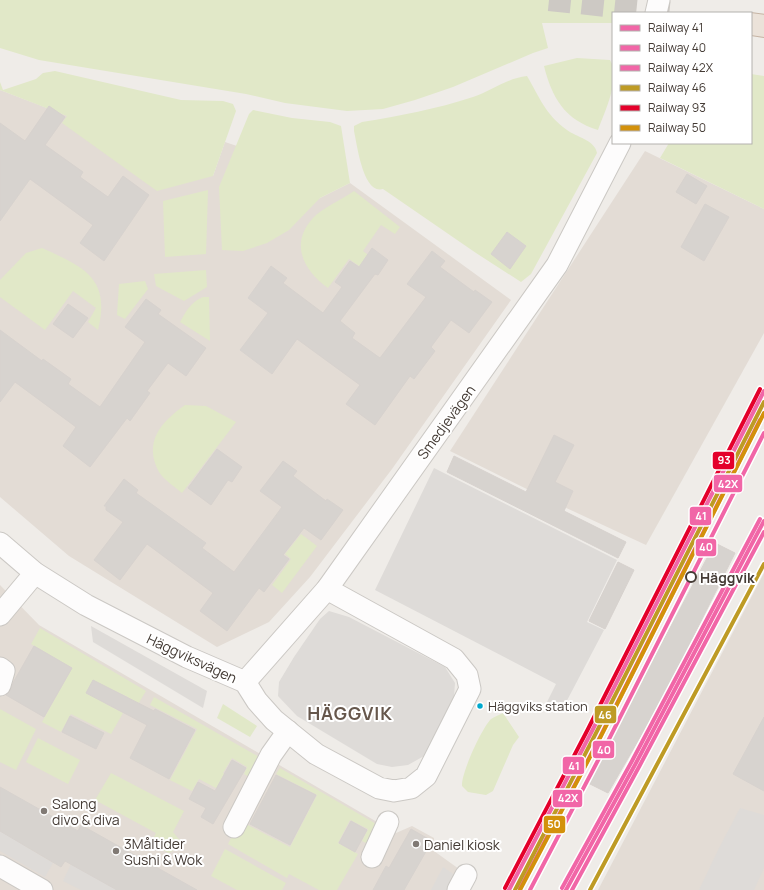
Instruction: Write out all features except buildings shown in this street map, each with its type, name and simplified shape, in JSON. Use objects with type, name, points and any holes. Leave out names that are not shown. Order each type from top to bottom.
[{"type":"highway","points":[[752,24],[764,26]]},
{"type":"street","points":[[656,12],[659,0]]},
{"type":"street","name":"Smedjevägen","points":[[245,682],[327,589],[556,265],[619,144]]},
{"type":"street","name":"Häggviksvägen","points":[[0,543],[35,573],[86,605],[187,657],[245,682],[257,701],[288,732],[316,754],[379,788],[394,790],[411,788],[426,776],[470,689],[467,675],[454,659],[327,589]]},
{"type":"street","points":[[0,615],[35,573]]},
{"type":"street","points":[[0,668],[4,671],[0,685]]},
{"type":"street","points":[[234,827],[271,755],[288,732]]},
{"type":"street","points":[[372,857],[388,822]]},
{"type":"street","points":[[0,866],[42,890]]},
{"type":"shaded area","points":[[0,90],[68,116],[63,123],[213,176],[225,142],[237,146],[249,145],[316,200],[350,183],[511,300],[392,469],[310,577],[269,622],[217,647],[69,556],[0,497]]},
{"type":"shaded area","points":[[645,151],[764,209],[764,333],[646,545],[547,499],[450,451]]},
{"type":"shaded area","points":[[434,468],[617,560],[587,622],[604,630],[562,710],[547,702],[556,684],[375,590]]},
{"type":"shaded area","points":[[764,573],[764,890],[598,890]]},
{"type":"shaded area","points":[[0,585],[39,625],[396,833],[412,826],[434,838],[434,851],[459,869],[451,890],[0,890]]},
{"type":"shaded area","points":[[329,611],[349,617],[445,667],[455,683],[454,697],[424,756],[408,765],[392,767],[377,764],[297,716],[278,696],[279,682],[294,657],[320,619]]},
{"type":"shaded area","points":[[91,626],[207,691],[203,708],[93,642]]},
{"type":"shaded area","points":[[740,808],[764,815],[764,868],[754,890],[699,890],[718,850]]},
{"type":"shaded area","points":[[0,831],[53,863],[45,877],[0,851]]},
{"type":"shaded area","points":[[71,864],[117,890],[81,890],[63,881]]},
{"type":"shaded area","points":[[443,867],[458,877],[451,890],[431,890]]},
{"type":"green space","points":[[0,0],[636,0],[636,12],[612,12],[612,23],[542,23],[548,48],[453,87],[383,109],[347,111],[285,103],[246,94],[39,60],[0,48]]},
{"type":"green space","points":[[577,58],[610,60],[612,65],[612,90],[598,130],[577,120],[562,106],[551,88],[544,66]]},
{"type":"green space","points":[[55,71],[181,100],[223,101],[233,104],[236,111],[213,176],[157,191],[62,123],[67,116],[0,90],[0,82],[3,90],[36,79],[43,73]]},
{"type":"green space","points":[[752,74],[764,76],[764,209],[660,158],[668,144],[752,144]]},
{"type":"green space","points":[[527,76],[553,118],[567,130],[593,145],[597,153],[531,274],[521,282],[383,189],[376,189],[370,184],[362,167],[354,126],[362,122],[418,112],[459,101],[480,94],[513,79]]},
{"type":"green space","points":[[253,110],[292,118],[330,122],[341,126],[350,183],[320,198],[289,230],[267,243],[243,251],[222,250],[219,187],[249,114]]},
{"type":"green space","points":[[208,190],[206,254],[165,257],[163,201]]},
{"type":"green space","points":[[354,191],[400,227],[395,234],[381,225],[363,251],[376,261],[368,272],[349,259],[328,288],[312,274],[306,265],[302,256],[302,238],[306,228],[317,214]]},
{"type":"green space","points":[[42,248],[82,269],[91,277],[97,286],[101,298],[101,312],[98,330],[88,322],[96,308],[73,291],[45,330],[0,297],[0,280],[26,253]]},
{"type":"green space","points":[[206,270],[207,287],[184,301],[156,286],[154,274]]},
{"type":"green space","points":[[145,281],[148,289],[125,319],[117,315],[119,284]]},
{"type":"green space","points":[[203,297],[209,297],[210,341],[180,322],[192,304]]},
{"type":"green space","points":[[185,405],[206,406],[236,422],[182,493],[161,475],[155,461],[153,451],[154,442],[162,426]]},
{"type":"green space","points":[[301,534],[317,546],[282,593],[272,585],[291,559],[285,554]]},
{"type":"green space","points":[[40,628],[146,691],[137,706],[127,700],[128,697],[113,690],[106,704],[123,713],[111,734],[71,714],[61,732],[42,722],[72,668],[31,644]]},
{"type":"green space","points":[[154,697],[261,758],[251,778],[244,774],[247,767],[232,758],[223,773],[237,781],[229,795],[199,779],[192,791],[170,780],[197,729],[150,705]]},
{"type":"green space","points":[[223,704],[257,726],[250,737],[217,718]]},
{"type":"green space","points":[[0,709],[36,729],[16,770],[0,762]]},
{"type":"green space","points":[[503,713],[519,737],[513,745],[493,791],[486,795],[468,792],[462,786],[465,771],[473,751],[487,724],[491,719]]},
{"type":"green space","points":[[38,738],[80,760],[68,784],[26,762]]},
{"type":"green space","points":[[280,768],[383,828],[374,847],[362,841],[368,829],[350,820],[338,843],[358,854],[337,890],[319,890],[289,874],[287,878],[228,844],[240,821],[290,847],[317,795],[276,774]]},
{"type":"green space","points":[[111,773],[184,811],[173,832],[183,844],[169,853],[150,844],[156,833],[95,800]]},
{"type":"green space","points":[[225,849],[286,883],[282,890],[237,890],[211,876]]},
{"type":"tunnel","points":[[549,0],[664,12]]},
{"type":"rail line","name":"93","points":[[505,888],[588,729],[760,389]]},
{"type":"rail line","name":"41","points":[[509,890],[592,731],[764,391]]},
{"type":"rail line","name":"46","points":[[515,890],[764,402]]},
{"type":"rail line","name":"50","points":[[520,890],[601,736],[764,413]]},
{"type":"rail line","name":"42X","points":[[520,888],[597,743],[760,420]]},
{"type":"rail line","name":"40","points":[[530,890],[605,747],[764,433]]},
{"type":"rail line","name":"42X","points":[[562,888],[632,761],[760,519]]},
{"type":"rail line","name":"41","points":[[566,890],[636,763],[764,521]]},
{"type":"rail line","name":"40","points":[[572,890],[764,532]]},
{"type":"rail line","name":"46","points":[[590,890],[764,564]]},
{"type":"place","name":"Häggvik","points":[[691,577]]},
{"type":"place","name":"Häggviks station","points":[[480,706]]},
{"type":"place","name":"Salong divo & diva","points":[[44,811]]},
{"type":"place","name":"Daniel kiosk","points":[[416,844]]},
{"type":"place","name":"3Måltider Sushi & Wok","points":[[116,851]]},
{"type":"district","name":"HÄGGVIK","points":[[350,713]]}]
